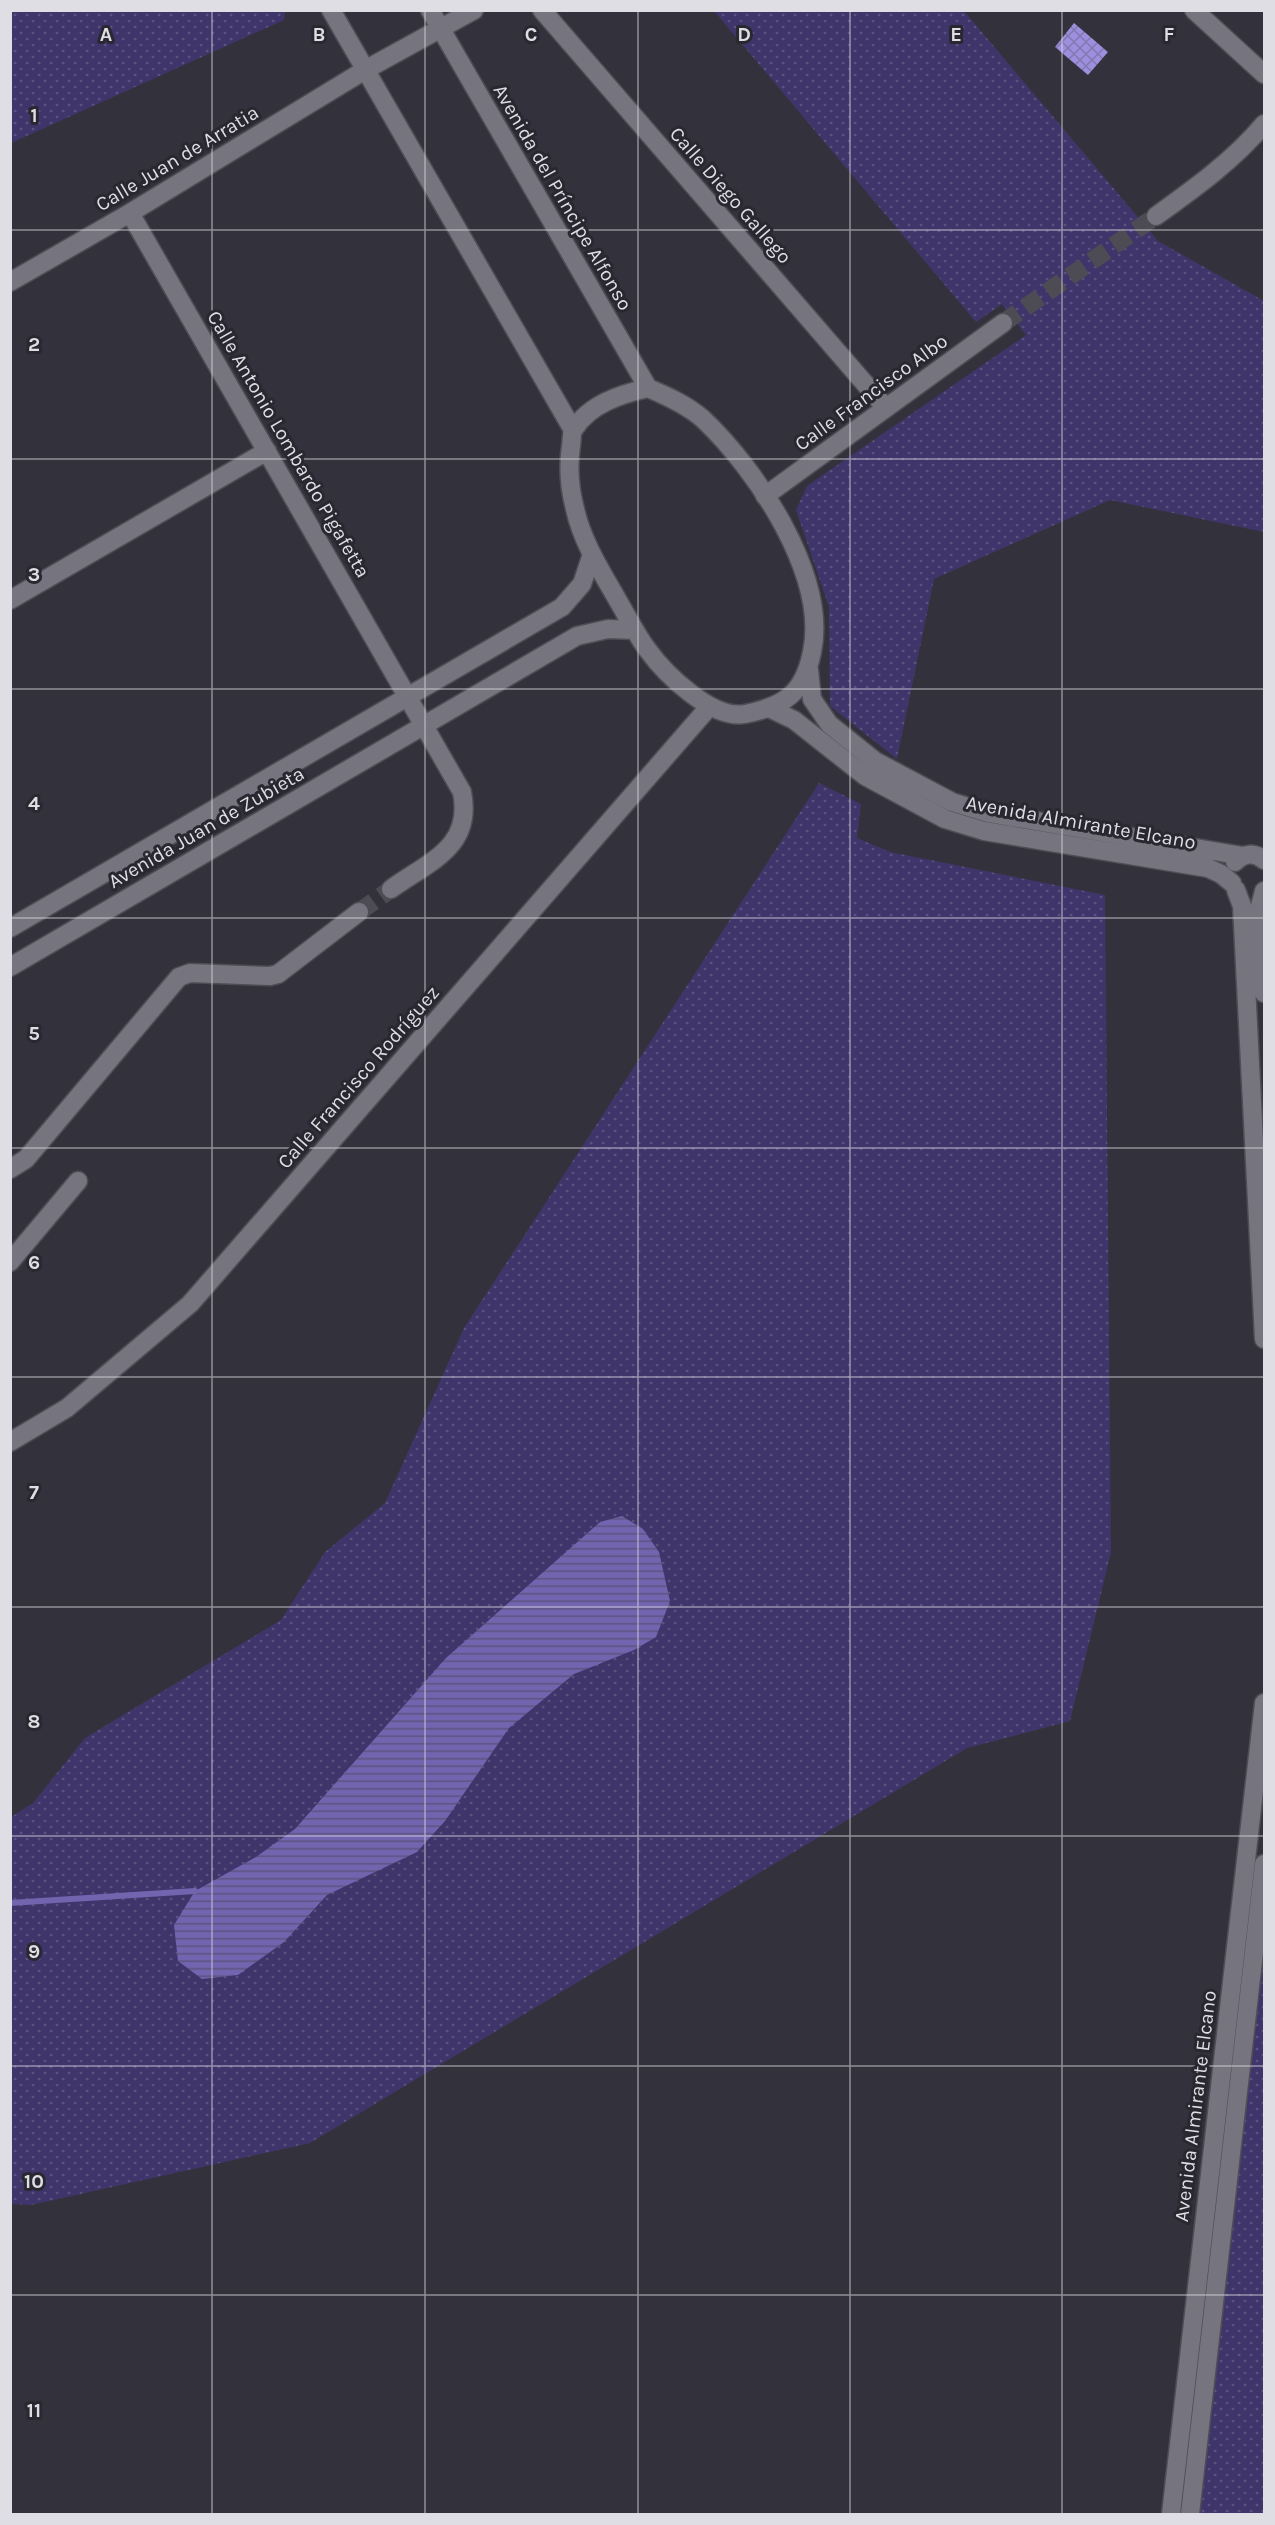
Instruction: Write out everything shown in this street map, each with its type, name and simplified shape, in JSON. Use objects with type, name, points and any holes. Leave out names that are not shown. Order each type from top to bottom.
[{"type":"street","points":[[332,10],[573,430],[569,460],[574,509],[592,555],[648,651],[681,684],[709,707],[740,715],[771,709],[795,693],[809,670],[815,629],[815,610],[807,578],[788,534],[735,453],[701,417],[648,388],[618,395],[593,411],[573,430]]},
{"type":"street","name":"Avenida del Príncipe Alfonso","points":[[430,10],[648,388]]},
{"type":"street","points":[[365,70],[474,10]]},
{"type":"street","name":"Calle Diego Gallego","points":[[542,10],[886,408]]},
{"type":"street","points":[[1194,10],[1264,74]]},
{"type":"street","name":"Calle Juan de Arratia","points":[[10,282],[130,213],[365,70]]},
{"type":"street","points":[[1156,216],[1198,186],[1250,141],[1264,124]]},
{"type":"street","name":"Calle Antonio Lombardo Pigafetta","points":[[130,213],[408,696]]},
{"type":"street","name":"Calle Francisco Albo","points":[[765,496],[1003,323]]},
{"type":"street","points":[[10,600],[267,451]]},
{"type":"street","name":"Avenida Juan de Zubieta","points":[[10,928],[562,607],[582,584],[592,555]]},
{"type":"street","name":"Avenida Juan de Zubieta","points":[[10,966],[577,636],[608,629],[635,630]]},
{"type":"street","name":"Avenida Almirante Elcano","points":[[809,670],[812,699],[829,724],[875,761],[952,802],[988,813],[1243,856],[1251,854],[1264,860]]},
{"type":"street","points":[[391,889],[453,844],[462,829],[466,810],[462,792],[408,696]]},
{"type":"street","name":"Calle Francisco Rodríguez","points":[[10,1442],[66,1408],[190,1304],[709,707]]},
{"type":"street","name":"Avenida Almirante Elcano","points":[[771,709],[794,720],[865,776],[945,819],[984,831],[1208,868],[1221,874],[1234,887]]},
{"type":"street","points":[[1243,856],[1232,867],[1230,875],[1242,906],[1259,1137],[1264,1339]]},
{"type":"street","points":[[1234,887],[1251,896],[1264,891]]},
{"type":"street","points":[[1264,891],[1260,906],[1264,993]]},
{"type":"street","points":[[10,1169],[26,1160],[179,977],[190,973],[270,976],[278,974],[359,912]]},
{"type":"street","points":[[10,1262],[78,1181]]},
{"type":"street","name":"Avenida Almirante Elcano","points":[[1171,2514],[1264,1703]]},
{"type":"street","name":"Avenida Almirante Elcano","points":[[1190,2514],[1264,1864]]},
{"type":"shaded area","points":[[10,11],[285,11],[284,20],[11,143]]},
{"type":"shaded area","points":[[714,11],[964,11],[1158,241],[1264,301],[1264,532],[1110,500],[934,579],[897,759],[830,706],[829,607],[796,510],[807,486],[1026,335],[1002,304],[976,322]]},
{"type":"shaded area","points":[[819,783],[861,804],[857,838],[890,852],[1105,895],[1111,1552],[1070,1721],[967,1748],[310,2143],[31,2205],[11,2204],[11,1817],[33,1803],[85,1738],[281,1620],[325,1552],[385,1503],[464,1328]]},
{"type":"shaded area","points":[[622,1516],[643,1529],[659,1552],[670,1601],[656,1637],[634,1650],[574,1674],[509,1728],[445,1821],[417,1852],[327,1895],[284,1942],[238,1975],[202,1979],[178,1961],[174,1925],[195,1891],[256,1857],[295,1829],[446,1658],[600,1522]]},
{"type":"shaded area","points":[[1264,1864],[1264,2514],[1190,2514]]},
{"type":"building","points":[[1074,23],[1108,52],[1088,75],[1055,47]]},
{"type":"waterway","points":[[10,1903],[195,1891]]},
{"type":"tunnel","points":[[1003,323],[1156,216]]},
{"type":"tunnel","points":[[359,912],[391,889]]}]
